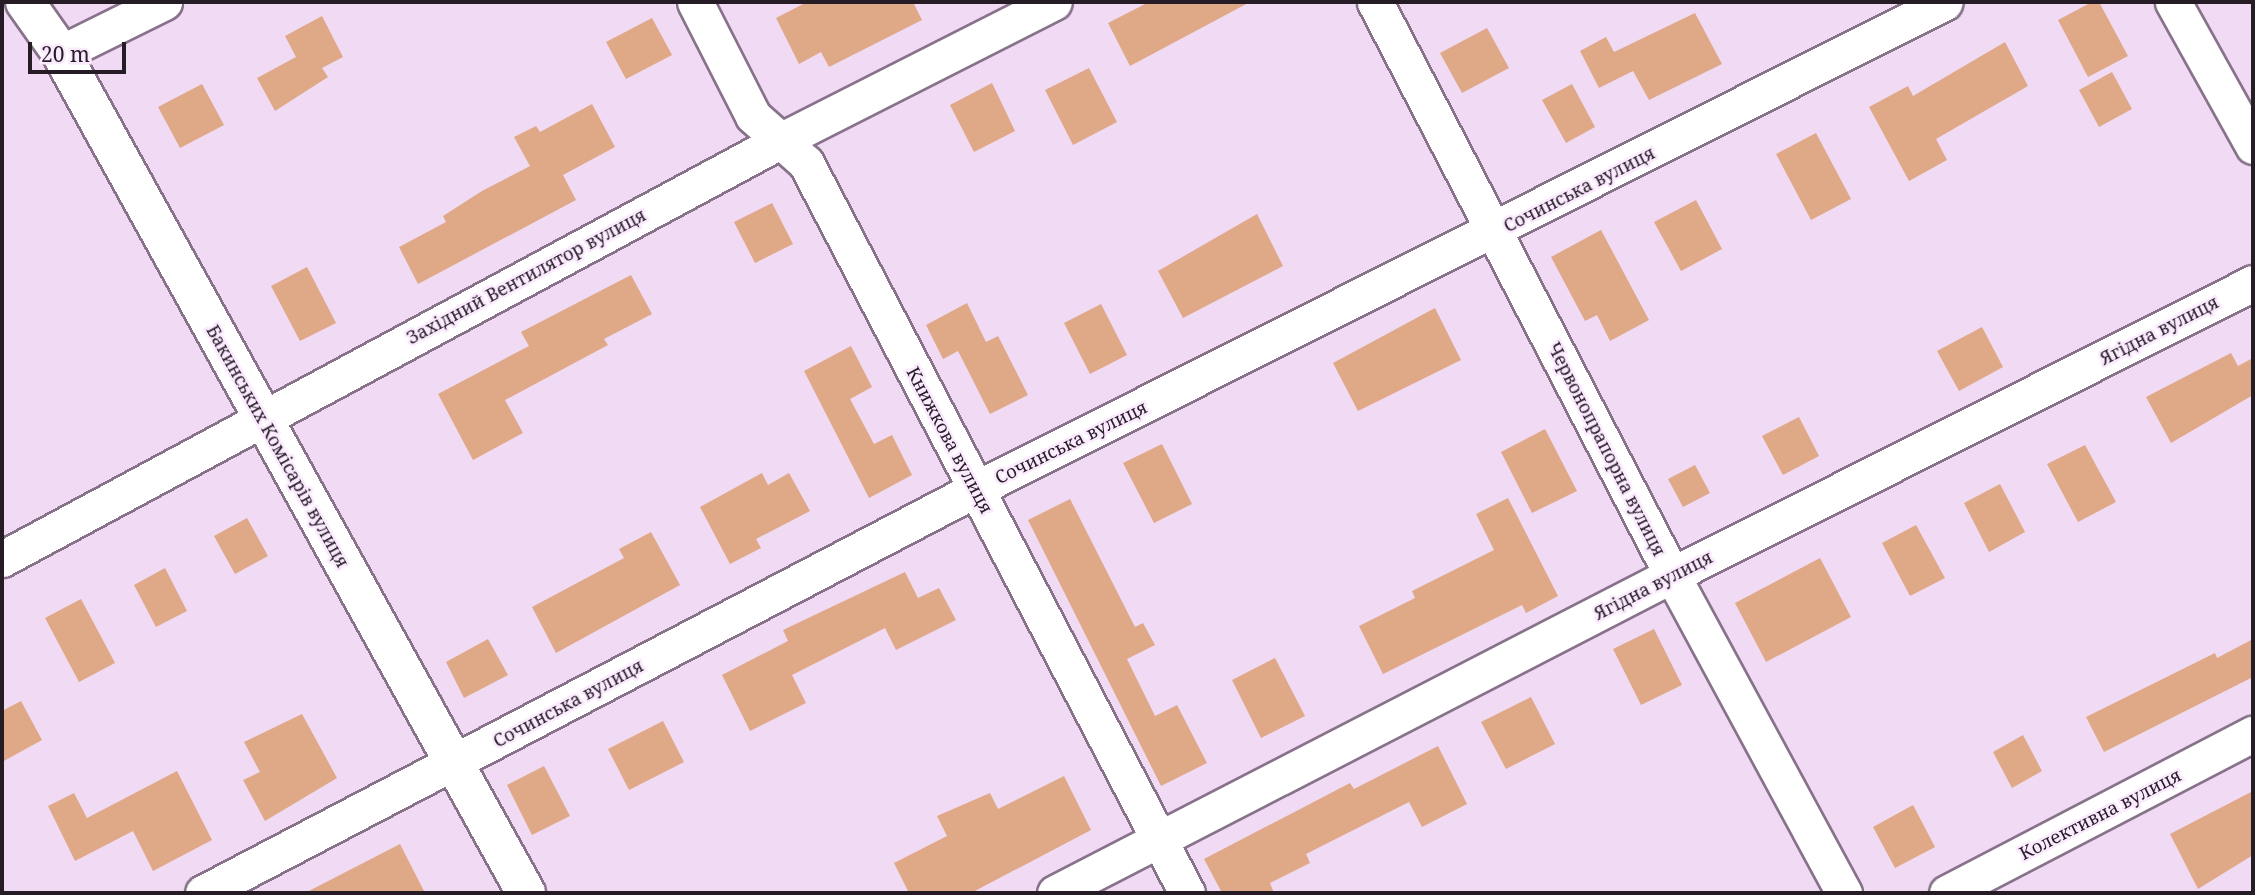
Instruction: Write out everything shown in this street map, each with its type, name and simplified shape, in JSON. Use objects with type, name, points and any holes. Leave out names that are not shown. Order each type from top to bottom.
[{"type":"street","name":"Бакинських Комісарів вулиця","points":[[25,2],[61,53],[526,893]]},
{"type":"street","points":[[61,53],[164,2]]},
{"type":"street","name":"Книжкова вулиця","points":[[695,2],[753,116],[806,163],[1187,893]]},
{"type":"street","name":"Західний Вентилятор вулиця","points":[[2,559],[262,416],[780,141],[1054,2]]},
{"type":"street","name":"Червонопрапорна вулиця","points":[[1376,2],[1672,575],[1844,893]]},
{"type":"street","name":"Сочинська вулиця","points":[[203,893],[976,489],[1496,232],[1945,2]]},
{"type":"street","points":[[2173,2],[2253,146]]},
{"type":"street","name":"Ягідна вулиця","points":[[1055,893],[1672,575],[2253,283]]},
{"type":"street","name":"Колективна вулиця","points":[[1947,893],[2253,734]]},
{"type":"building","points":[[807,2],[913,2],[922,20],[829,67],[821,52],[799,64],[776,18]]},
{"type":"building","points":[[1149,2],[1250,2],[1130,66],[1108,23]]},
{"type":"building","points":[[2092,2],[2099,2],[2128,56],[2088,77],[2058,20]]},
{"type":"building","points":[[1695,13],[1722,64],[1649,100],[1633,71],[1599,88],[1580,51],[1606,37],[1614,52]]},
{"type":"building","points":[[322,16],[343,57],[322,68],[328,77],[275,111],[257,78],[296,57],[285,36]]},
{"type":"building","points":[[652,18],[672,55],[626,79],[606,42]]},
{"type":"building","points":[[1487,28],[1509,68],[1462,93],[1440,53]]},
{"type":"building","points":[[2005,42],[2028,86],[1936,139],[1947,160],[1909,181],[1869,107],[1908,86],[1913,96]]},
{"type":"building","points":[[1089,68],[1117,122],[1073,145],[1045,90]]},
{"type":"building","points":[[2112,72],[2132,109],[2099,127],[2079,90]]},
{"type":"building","points":[[992,83],[1015,131],[974,152],[950,105]]},
{"type":"building","points":[[202,84],[224,125],[180,148],[158,107]]},
{"type":"building","points":[[1572,84],[1595,127],[1566,143],[1542,100]]},
{"type":"building","points":[[592,104],[615,147],[563,175],[576,200],[418,284],[399,247],[446,222],[443,216],[482,191],[530,166],[514,137],[536,126],[540,132]]},
{"type":"building","points":[[1816,133],[1851,199],[1811,220],[1776,154]]},
{"type":"building","points":[[1696,200],[1722,249],[1681,271],[1654,222]]},
{"type":"building","points":[[772,203],[793,244],[755,263],[734,222]]},
{"type":"building","points":[[1257,214],[1283,266],[1183,318],[1158,271]]},
{"type":"building","points":[[1601,230],[1649,320],[1610,341],[1597,315],[1585,321],[1551,257]]},
{"type":"building","points":[[307,267],[336,323],[300,341],[271,286]]},
{"type":"building","points":[[631,275],[652,314],[604,339],[608,345],[505,400],[523,433],[473,460],[438,394],[529,346],[521,332]]},
{"type":"building","points":[[967,303],[986,342],[998,336],[1028,395],[990,414],[958,351],[943,359],[926,325]]},
{"type":"building","points":[[1101,304],[1127,355],[1090,374],[1064,323]]},
{"type":"building","points":[[1435,308],[1461,360],[1358,411],[1333,363]]},
{"type":"building","points":[[1982,327],[2003,367],[1959,391],[1937,351]]},
{"type":"building","points":[[851,346],[872,387],[850,399],[874,444],[892,435],[912,475],[869,498],[804,371]]},
{"type":"building","points":[[2231,353],[2238,366],[2253,358],[2253,395],[2171,443],[2146,397]]},
{"type":"building","points":[[1799,417],[1819,456],[1783,475],[1762,436]]},
{"type":"building","points":[[1545,429],[1577,491],[1532,513],[1501,452]]},
{"type":"building","points":[[1162,444],[1192,504],[1154,523],[1123,463]]},
{"type":"building","points":[[2085,445],[2116,502],[2078,522],[2047,464]]},
{"type":"building","points":[[1695,465],[1710,493],[1683,507],[1668,479]]},
{"type":"building","points":[[762,473],[768,485],[789,473],[810,511],[756,539],[761,548],[730,564],[700,507]]},
{"type":"building","points":[[2000,484],[2025,532],[1989,552],[1964,503]]},
{"type":"building","points":[[1508,498],[1558,596],[1526,613],[1522,605],[1383,674],[1359,626],[1415,598],[1412,591],[1494,550],[1476,514]]},
{"type":"building","points":[[1070,499],[1135,627],[1143,623],[1155,645],[1127,659],[1155,716],[1177,705],[1207,763],[1161,786],[1028,520]]},
{"type":"building","points":[[247,518],[268,556],[235,574],[214,536]]},
{"type":"building","points":[[1916,525],[1945,578],[1910,596],[1882,543]]},
{"type":"building","points":[[651,532],[680,585],[556,653],[532,607],[624,558],[619,549]]},
{"type":"building","points":[[1820,558],[1851,617],[1766,662],[1735,603]]},
{"type":"building","points":[[165,568],[187,611],[156,627],[134,585]]},
{"type":"building","points":[[905,572],[918,598],[939,588],[956,620],[896,650],[885,628],[792,675],[806,703],[750,731],[722,675],[788,641],[783,630]]},
{"type":"building","points":[[81,599],[115,663],[79,682],[45,618]]},
{"type":"building","points":[[1654,629],[1682,685],[1641,705],[1613,649]]},
{"type":"building","points":[[488,639],[508,675],[464,698],[446,662]]},
{"type":"building","points":[[2253,639],[2253,677],[2104,752],[2086,717],[2215,653],[2217,658]]},
{"type":"building","points":[[1275,658],[1305,716],[1261,738],[1232,680]]},
{"type":"building","points":[[1531,697],[1555,744],[1506,769],[1481,722]]},
{"type":"building","points":[[21,701],[42,740],[2,762],[2,711]]},
{"type":"building","points":[[302,714],[337,778],[265,821],[243,780],[260,772],[244,742]]},
{"type":"building","points":[[663,721],[684,762],[629,790],[608,749]]},
{"type":"building","points":[[2023,735],[2042,771],[2012,788],[1993,752]]},
{"type":"building","points":[[1438,746],[1467,804],[1422,827],[1409,802],[1306,854],[1310,863],[1270,883],[1274,893],[1222,893],[1204,859],[1350,783],[1354,789]]},
{"type":"building","points":[[544,766],[570,816],[532,835],[507,785]]},
{"type":"building","points":[[177,771],[212,840],[153,871],[133,831],[75,861],[48,806],[74,793],[87,818]]},
{"type":"building","points":[[1064,776],[1091,830],[971,893],[909,893],[894,863],[947,836],[937,816],[990,793],[998,809]]},
{"type":"building","points":[[2253,791],[2253,855],[2198,889],[2170,834]]},
{"type":"building","points":[[1913,805],[1935,847],[1895,868],[1873,827]]},
{"type":"building","points":[[400,844],[425,893],[305,893]]}]
